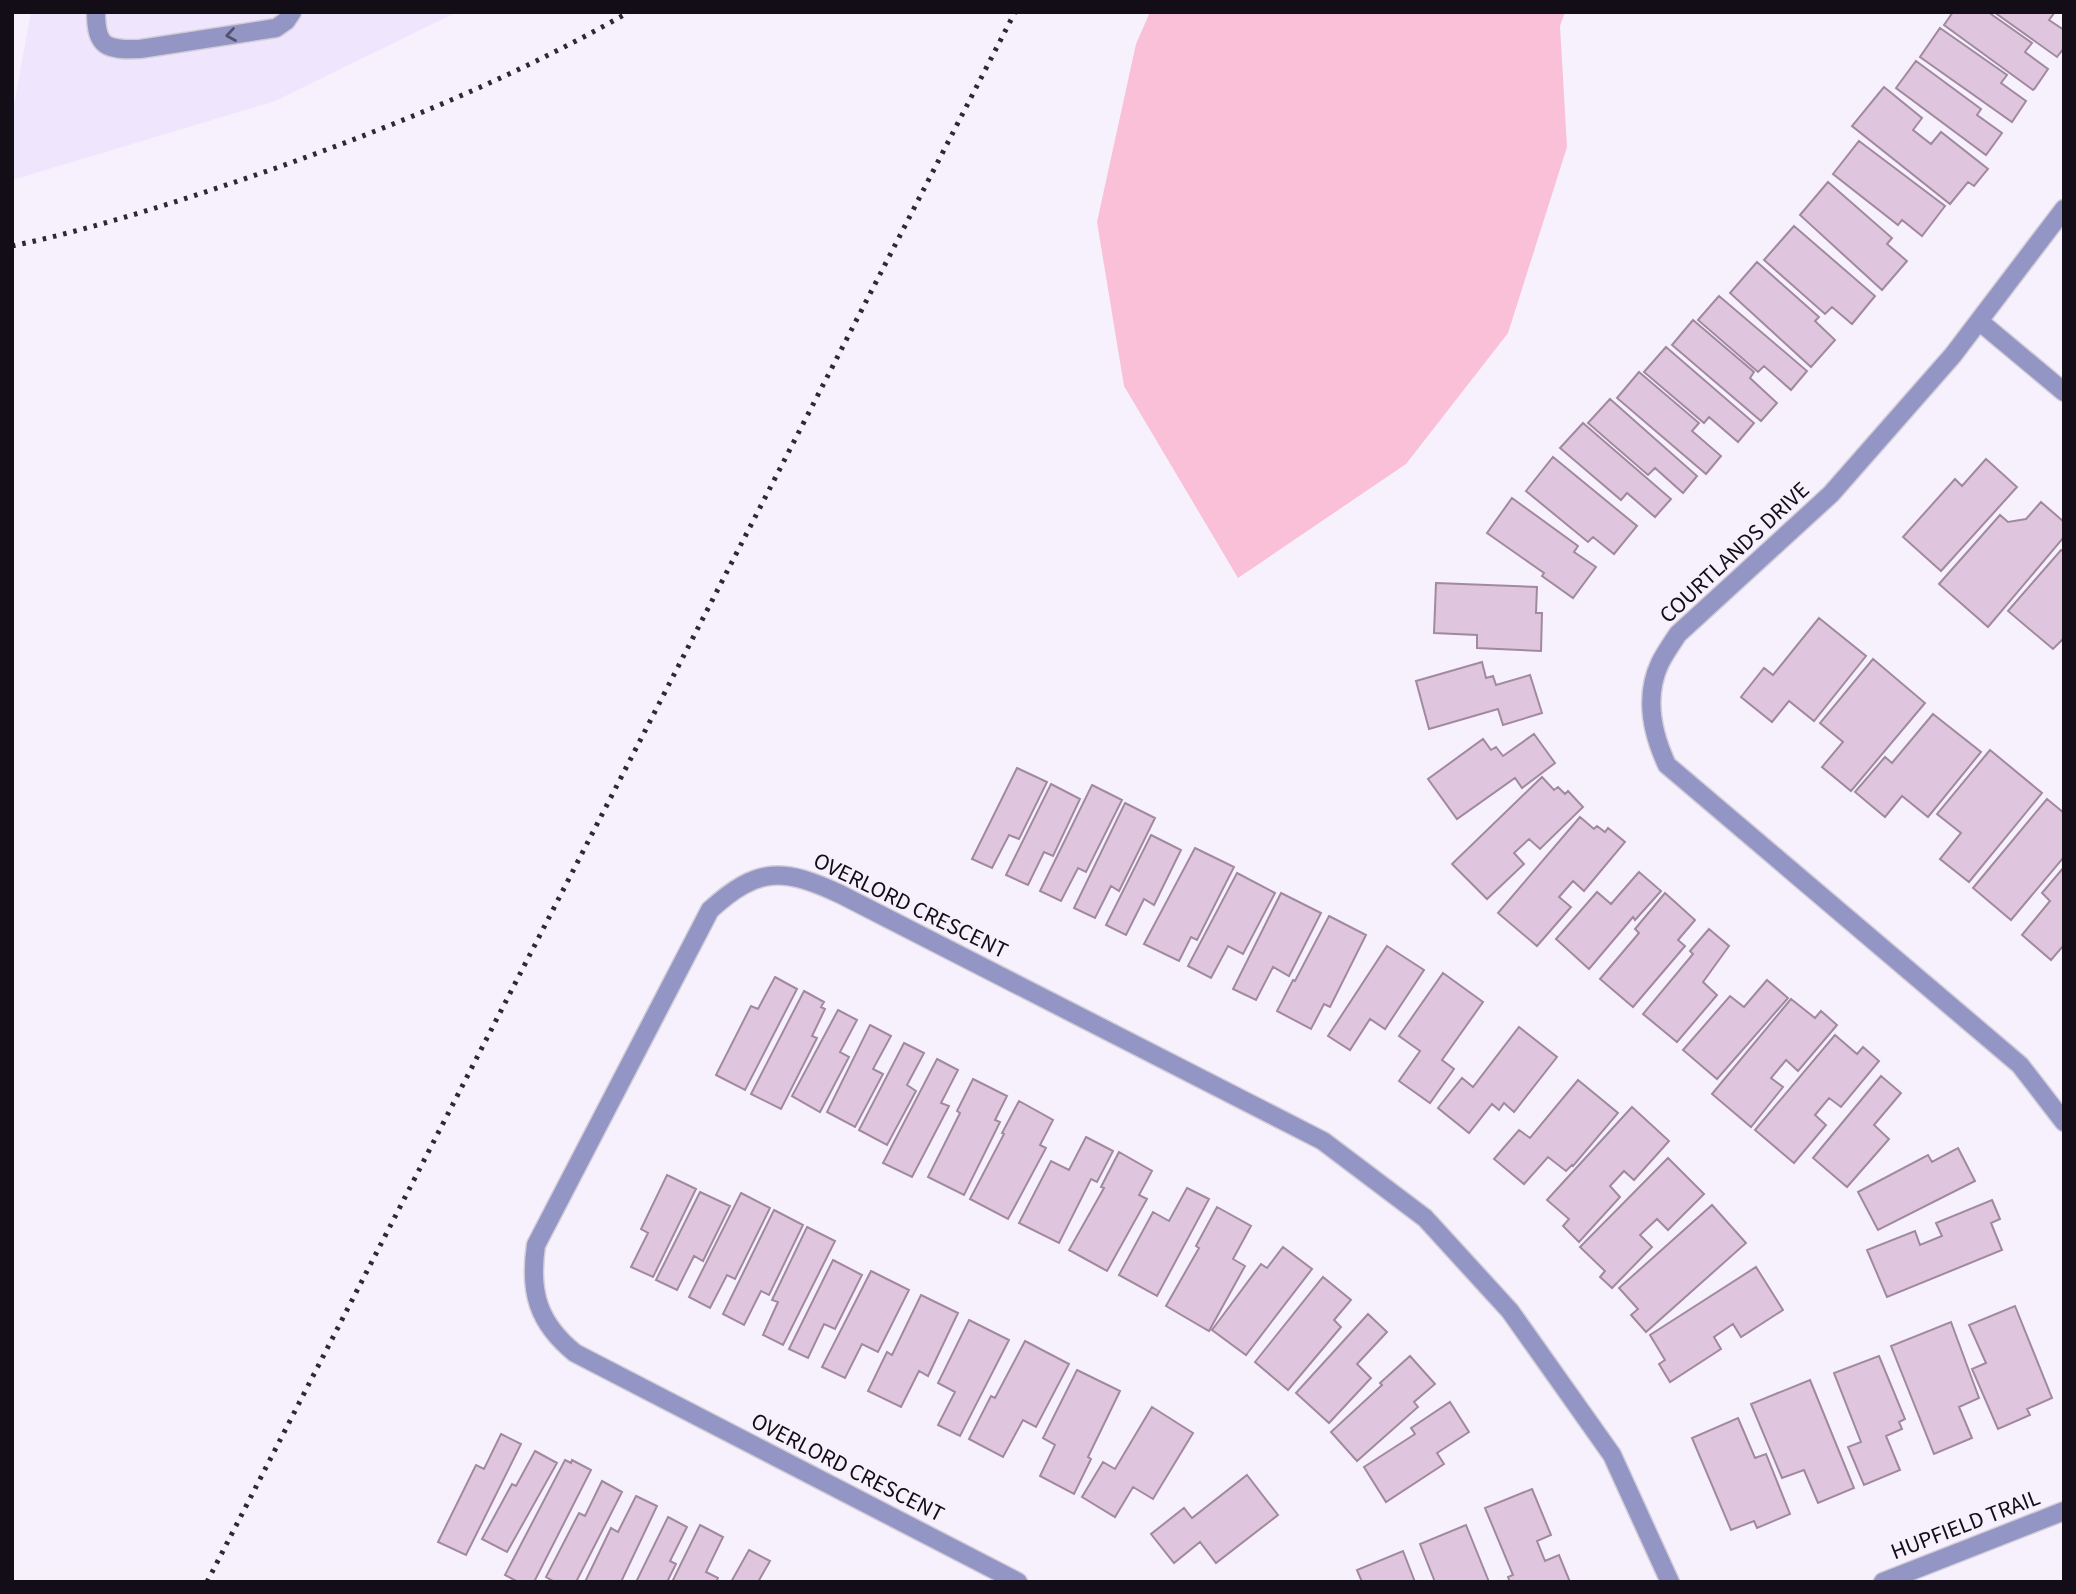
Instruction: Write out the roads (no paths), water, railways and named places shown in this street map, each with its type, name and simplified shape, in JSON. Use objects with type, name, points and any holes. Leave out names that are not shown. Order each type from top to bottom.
[{"type":"street","points":[[96,12],[99,39],[106,46],[117,50],[140,49],[276,28],[286,21],[292,12]]},
{"type":"street","name":"COURTLANDS DRIVE","points":[[2064,209],[1953,355],[1831,494],[1678,634],[1660,663],[1651,714],[1656,741],[1667,765],[2020,1065],[2064,1122]]},
{"type":"street","points":[[1979,321],[2064,392]]},
{"type":"street","name":"OVERLORD CRESCENT","points":[[1018,1582],[575,1353],[560,1341],[542,1315],[535,1296],[532,1270],[536,1245],[710,910],[727,895],[760,877],[782,874],[807,879],[840,894],[1324,1141],[1425,1218],[1510,1311],[1612,1455],[1670,1582]]},
{"type":"street","name":"HUPFIELD TRAIL","points":[[1883,1582],[2064,1511]]},
{"type":"railway","points":[[12,246],[178,201],[366,134],[500,78],[629,12]]},
{"type":"railway","points":[[207,1582],[1015,12]]}]
